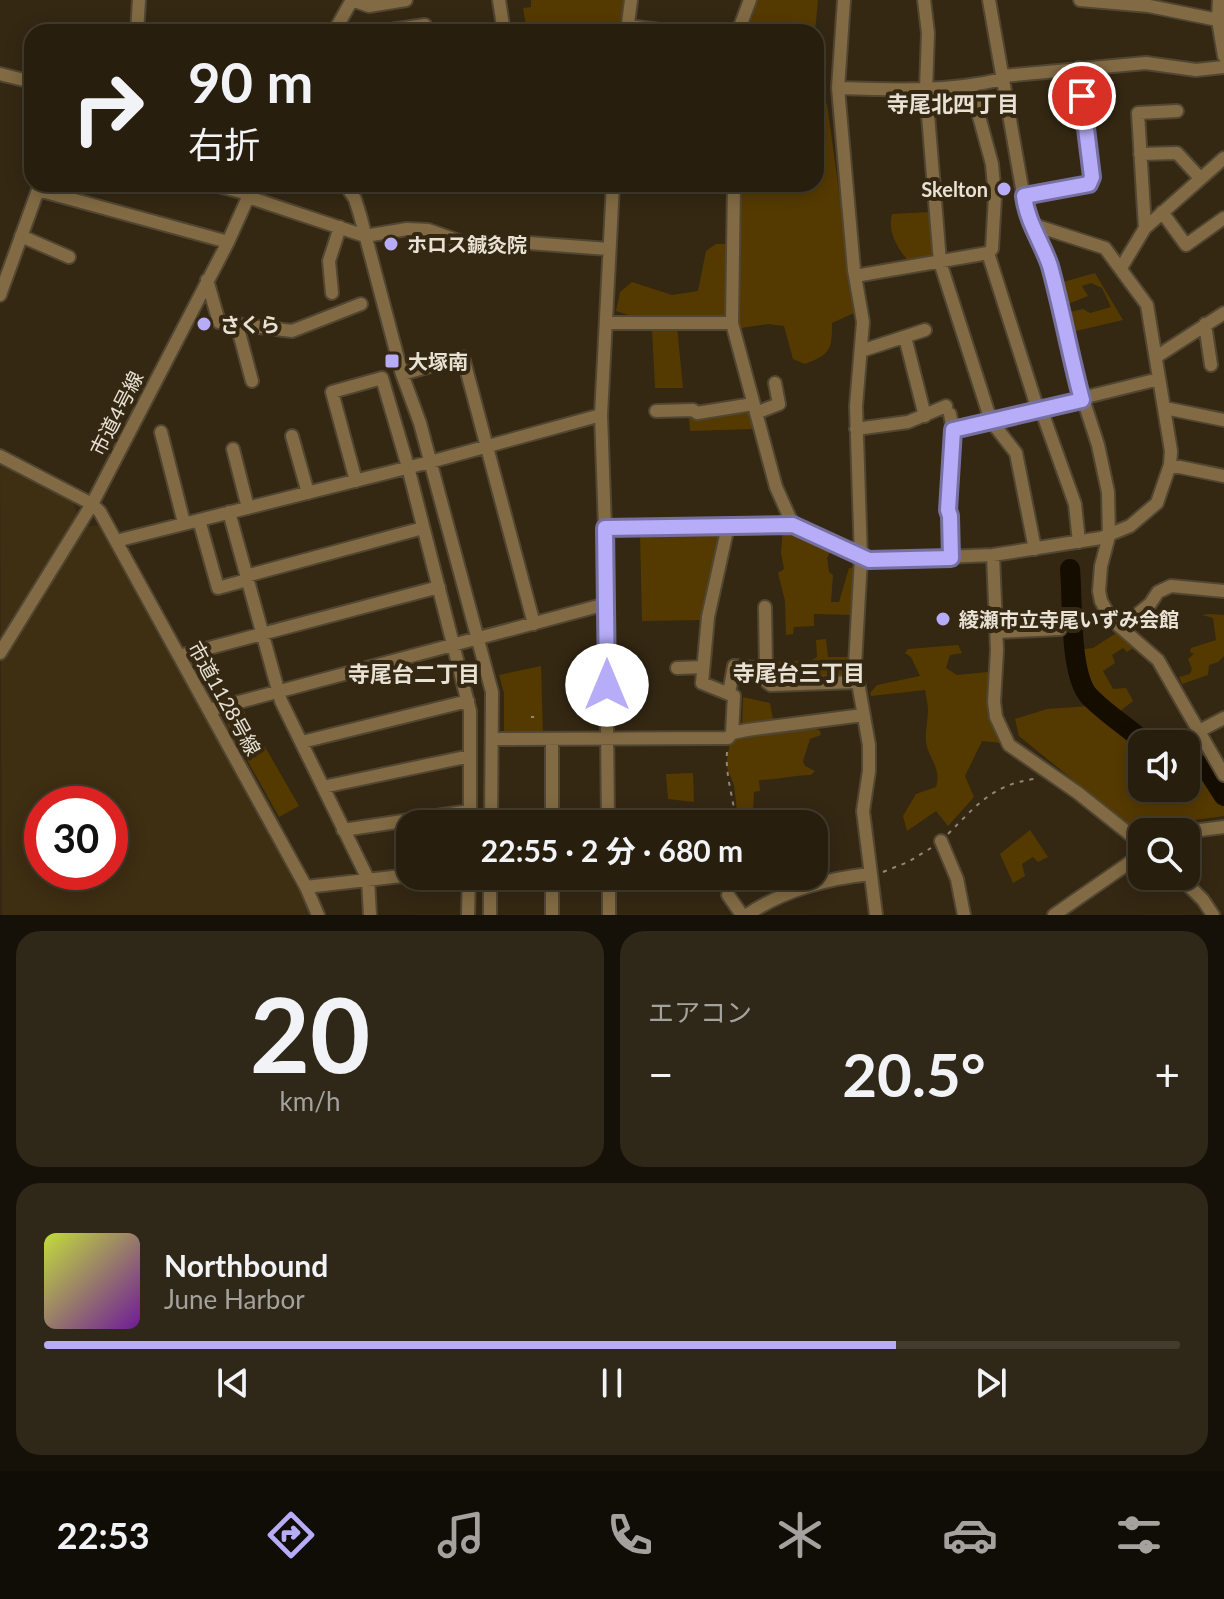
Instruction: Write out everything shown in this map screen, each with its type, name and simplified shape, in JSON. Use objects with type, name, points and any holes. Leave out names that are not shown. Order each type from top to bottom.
[{"type":"street","points":[[138,24],[139,0]]},
{"type":"street","points":[[338,24],[352,0],[369,6],[406,0]]},
{"type":"street","points":[[629,24],[631,0]]},
{"type":"street","points":[[741,24],[750,0]]},
{"type":"street","points":[[844,0],[838,88],[855,276],[863,322],[856,429],[861,558],[855,665],[870,758],[863,811],[876,915]]},
{"type":"street","points":[[924,0],[928,33],[926,90],[940,262],[991,421],[1016,453],[1035,549]]},
{"type":"street","points":[[989,0],[1024,196],[1031,224],[1050,267],[1108,492],[1109,536],[1101,566],[1101,601],[1111,619],[1158,660],[1198,730]]},
{"type":"street","points":[[1080,0],[1132,2],[1220,19]]},
{"type":"street","points":[[1219,0],[1223,51]]},
{"type":"street","points":[[500,4],[503,24]]},
{"type":"street","points":[[838,88],[926,90],[971,87],[1003,78],[1146,63],[1196,70],[1224,67]]},
{"type":"street","points":[[1024,196],[1089,184],[1092,177],[1079,68]]},
{"type":"street","points":[[0,74],[24,80]]},
{"type":"street","points":[[855,276],[988,253],[992,249],[995,197],[992,164],[971,87]]},
{"type":"street","points":[[1145,228],[1138,113],[1177,111]]},
{"type":"street","points":[[1140,154],[1177,153],[1200,178]]},
{"type":"street","points":[[1121,268],[1145,228],[1224,158]]},
{"type":"street","points":[[0,295],[37,192]]},
{"type":"street","points":[[67,192],[228,242]]},
{"type":"street","points":[[250,192],[365,236],[407,229],[428,230],[473,246],[501,247],[529,243],[608,249]]},
{"type":"street","name":"市道4号線","points":[[0,653],[92,504],[228,242],[250,192]]},
{"type":"street","points":[[352,192],[402,374],[420,423],[492,692],[491,810]]},
{"type":"street","points":[[608,810],[601,415],[612,192]]},
{"type":"street","points":[[734,192],[732,323],[776,487],[793,525]]},
{"type":"street","points":[[1162,212],[1186,245],[1224,218]]},
{"type":"street","points":[[605,528],[793,525],[869,560],[993,555],[1109,536],[1130,526],[1157,503],[1170,465],[1165,408],[1147,305],[1105,248],[1031,224]]},
{"type":"street","points":[[332,293],[329,261],[340,227]]},
{"type":"street","points":[[21,236],[64,250]]},
{"type":"street","points":[[988,253],[1039,410],[1075,504],[1079,542]]},
{"type":"street","points":[[207,280],[219,322],[237,325],[292,331],[361,304]]},
{"type":"street","points":[[1156,357],[1224,313]]},
{"type":"street","points":[[606,323],[732,323]]},
{"type":"street","points":[[1205,324],[1211,365]]},
{"type":"street","points":[[237,325],[252,381]]},
{"type":"street","points":[[861,351],[925,330]]},
{"type":"street","points":[[905,337],[925,416]]},
{"type":"street","points":[[402,374],[463,357],[534,624]]},
{"type":"street","points":[[356,481],[332,392],[382,378],[468,701],[470,810]]},
{"type":"street","points":[[953,430],[1159,379]]},
{"type":"street","points":[[656,411],[693,410],[697,413],[779,404],[775,383]]},
{"type":"street","points":[[1165,408],[1224,420]]},
{"type":"street","points":[[856,429],[893,425],[948,410],[953,430],[948,510],[951,558]]},
{"type":"street","points":[[116,541],[430,462],[601,415]]},
{"type":"street","points":[[161,432],[184,523]]},
{"type":"street","points":[[292,436],[308,493]]},
{"type":"street","points":[[233,449],[248,508]]},
{"type":"street","points":[[0,456],[92,504]]},
{"type":"street","points":[[1170,465],[1224,476]]},
{"type":"street","name":"市道1128号線","points":[[92,504],[100,512],[209,710],[306,887],[318,915]]},
{"type":"street","points":[[229,512],[278,692],[368,879],[370,915]]},
{"type":"street","points":[[199,520],[218,588],[423,528]]},
{"type":"street","points":[[728,526],[708,617],[702,683],[734,696],[730,736]]},
{"type":"street","points":[[993,555],[996,632],[994,702],[1000,727],[1009,745],[1055,776],[1128,833]]},
{"type":"street","points":[[1122,627],[1150,604],[1158,592],[1171,586],[1224,591]]},
{"type":"street","points":[[179,656],[439,587]]},
{"type":"street","points":[[209,710],[606,604]]},
{"type":"street","points":[[765,607],[767,682],[771,685],[857,682]]},
{"type":"street","points":[[996,632],[1060,629]]},
{"type":"street","points":[[729,693],[734,666],[766,669]]},
{"type":"street","points":[[677,668],[703,667]]},
{"type":"street","points":[[302,742],[468,701]]},
{"type":"street","points":[[493,739],[730,736],[863,715]]},
{"type":"street","points":[[1200,730],[1224,718]]},
{"type":"street","points":[[1200,733],[1224,775]]},
{"type":"street","points":[[552,739],[552,810]]},
{"type":"street","points":[[323,787],[470,756]]},
{"type":"street","points":[[343,830],[396,825]]},
{"type":"street","points":[[1200,830],[1224,827]]},
{"type":"street","points":[[941,841],[957,879],[964,915]]},
{"type":"street","points":[[1054,915],[1128,864]]},
{"type":"street","points":[[306,887],[396,876]]},
{"type":"street","points":[[728,895],[745,915],[767,901],[849,876],[871,876]]},
{"type":"street","points":[[468,915],[469,890]]},
{"type":"street","points":[[490,890],[490,915]]},
{"type":"street","points":[[552,890],[552,915]]},
{"type":"street","points":[[609,890],[609,915]]},
{"type":"street","points":[[1193,890],[1213,915]]},
{"type":"path","points":[[730,736],[726,770],[735,810]]},
{"type":"path","points":[[871,876],[908,862],[941,841],[972,808],[1003,787],[1018,781],[1055,776]]},
{"type":"path","points":[[761,890],[767,901]]},
{"type":"shaded area","points":[[531,0],[624,0],[620,24],[526,24],[523,8],[531,7]]},
{"type":"shaded area","points":[[757,0],[818,0],[816,24],[749,24]]},
{"type":"shaded area","points":[[824,103],[827,104],[854,313],[832,323],[830,346],[825,354],[805,364],[793,359],[784,326],[768,324],[741,328],[736,317],[635,317],[616,311],[620,292],[632,282],[672,295],[698,291],[706,251],[716,244],[736,244],[739,192],[824,192]]},
{"type":"shaded area","points":[[930,212],[934,256],[910,263],[895,240],[891,227],[892,214]]},
{"type":"shaded area","points":[[1095,273],[1123,320],[1076,331],[1070,312],[1083,309],[1090,313],[1111,307],[1102,288],[1091,283],[1082,286],[1088,296],[1068,304],[1063,282]]},
{"type":"shaded area","points":[[677,327],[683,388],[655,388],[652,329]]},
{"type":"shaded area","points":[[749,411],[753,429],[690,431],[689,418]]},
{"type":"shaded area","points":[[0,464],[73,502],[87,526],[99,526],[300,889],[311,915],[2,915]]},
{"type":"shaded area","points":[[783,528],[793,529],[832,548],[827,558],[829,572],[833,575],[831,602],[839,602],[849,568],[854,568],[851,615],[814,614],[814,626],[794,627],[793,634],[786,635],[785,601],[778,573],[784,569],[781,553]]},
{"type":"shaded area","points":[[720,531],[704,620],[642,621],[640,533]]},
{"type":"shaded area","points":[[1202,615],[1224,615],[1224,656],[1209,665],[1208,675],[1182,684],[1179,677],[1190,674],[1192,669],[1188,659],[1194,654],[1190,652],[1191,648],[1216,640],[1213,618]]},
{"type":"shaded area","points":[[1118,632],[1135,647],[1127,652],[1123,648],[1112,655],[1115,663],[1103,671],[1113,689],[1126,688],[1133,701],[1119,712],[1088,688],[1080,672],[1077,650],[1093,648]]},
{"type":"shaded area","points":[[826,639],[828,657],[848,657],[849,677],[781,680],[770,677],[770,662],[812,660],[817,657],[816,640]]},
{"type":"shaded area","points":[[958,645],[962,653],[950,655],[946,668],[957,675],[988,672],[988,711],[1002,743],[982,741],[965,776],[974,797],[948,826],[936,811],[907,831],[903,816],[916,794],[936,787],[937,782],[937,772],[926,740],[928,710],[925,690],[871,696],[870,693],[877,685],[920,676],[911,657],[905,653],[908,649]]},
{"type":"shaded area","points":[[541,666],[543,735],[508,736],[504,733],[504,693],[499,675]]},
{"type":"shaded area","points":[[743,697],[770,703],[774,725],[742,728]]},
{"type":"shaded area","points":[[1089,706],[1128,731],[1128,802],[1200,802],[1200,769],[1224,806],[1224,816],[1200,819],[1128,818],[1128,825],[1019,736],[1015,719],[1047,709]]},
{"type":"shaded area","points":[[242,707],[299,806],[279,817],[223,717],[225,712]]},
{"type":"shaded area","points":[[813,727],[820,731],[821,735],[810,739],[803,761],[805,766],[815,771],[811,775],[759,780],[760,791],[754,792],[753,810],[737,810],[734,785],[726,765],[731,737],[793,732]]},
{"type":"shaded area","points":[[693,773],[694,802],[668,799],[666,774]]},
{"type":"shaded area","points":[[1030,830],[1048,857],[1038,862],[1033,857],[1022,864],[1025,876],[1013,883],[1000,854]]},
{"type":"waterway","points":[[1070,569],[1075,654],[1083,685],[1101,708],[1129,730]]},
{"type":"waterway","points":[[1200,766],[1206,768],[1224,796]]},
{"type":"place","name":"Skelton","points":[[1004,189]]},
{"type":"place","name":"ホロス鍼灸院","points":[[391,244]]},
{"type":"place","name":"さくら","points":[[204,324]]},
{"type":"place","name":"大塚南","points":[[392,361]]},
{"type":"place","name":"綾瀬市立寺尾いずみ会館","points":[[943,619]]},
{"type":"district","name":"寺尾北四丁目","points":[[953,103]]},
{"type":"district","name":"寺尾台三丁目","points":[[799,672]]},
{"type":"district","name":"寺尾台二丁目","points":[[414,673]]},
{"type":"route","points":[[607,685],[605,528],[793,525],[869,560],[951,558],[948,510],[953,430],[1082,400],[1050,267],[1026,211],[1024,196],[1089,184],[1092,177],[1082,96]]}]
